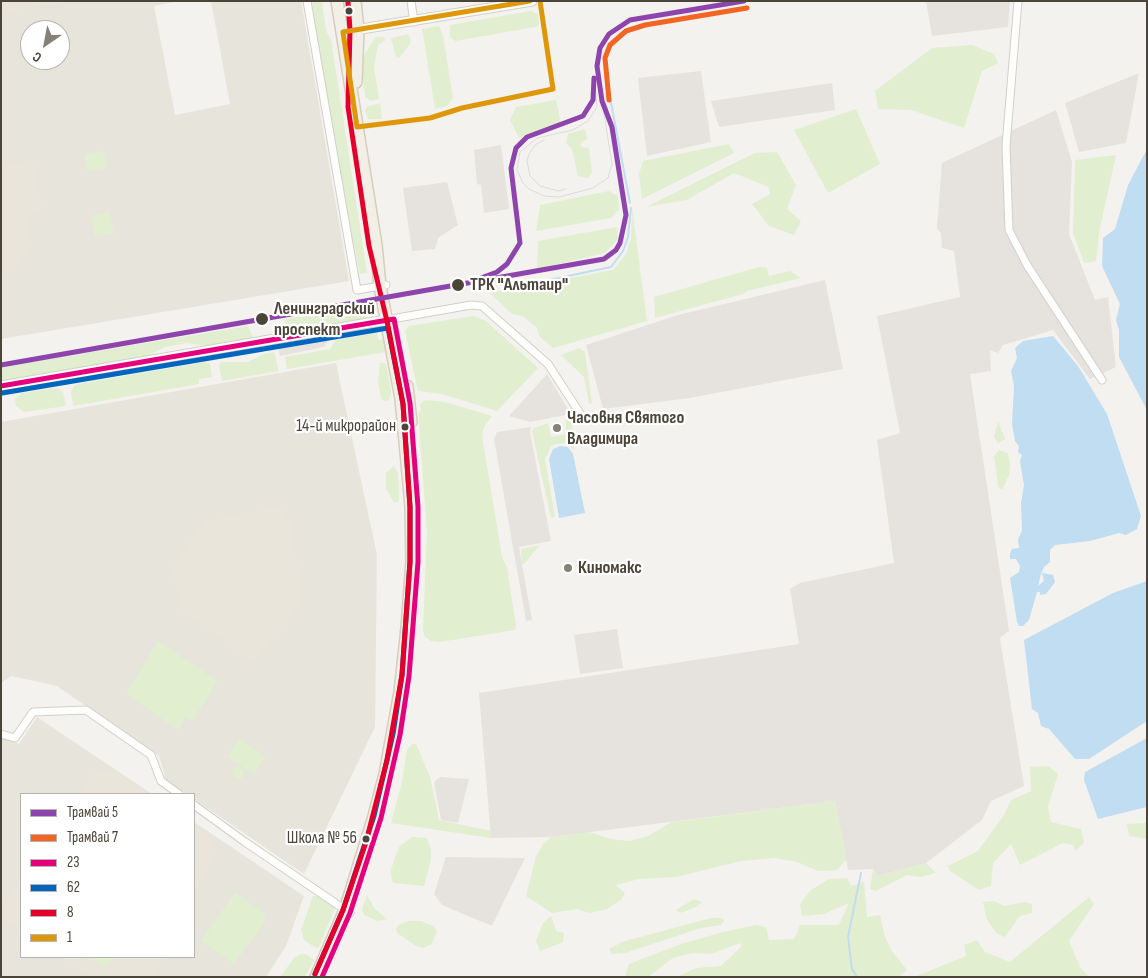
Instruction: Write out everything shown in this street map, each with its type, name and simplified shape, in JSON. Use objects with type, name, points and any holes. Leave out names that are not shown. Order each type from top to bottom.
[{"type":"main road","points":[[322,977],[347,912],[387,765],[400,692],[410,589],[411,506],[404,428],[390,319],[376,245],[337,1]]},
{"type":"main road","points":[[355,1],[358,30],[355,106]]},
{"type":"main road","points":[[316,977],[347,912]]},
{"type":"street","points":[[307,1],[357,290],[383,285]]},
{"type":"street","points":[[410,1],[414,22]]},
{"type":"street","points":[[342,32],[414,22],[532,1]]},
{"type":"street","points":[[1018,1],[1006,146],[1009,230],[1027,265],[1102,380]]},
{"type":"street","points":[[1,386],[479,305],[488,310],[543,358],[582,415]]},
{"type":"street","points":[[1,734],[15,738],[33,712],[86,710],[151,755],[161,780],[178,793]]},
{"type":"street","points":[[195,806],[347,912]]},
{"type":"shaded area","points":[[1,1],[179,1],[154,6],[175,115],[230,104],[211,1],[301,1],[349,281],[1,339]]},
{"type":"shaded area","points":[[4,1],[65,1],[6,12]]},
{"type":"shaded area","points":[[926,1],[1010,1],[1008,27],[932,36]]},
{"type":"shaded area","points":[[701,71],[711,142],[647,156],[638,78]]},
{"type":"shaded area","points":[[1139,73],[1126,143],[1079,152],[1065,103]]},
{"type":"shaded area","points":[[832,83],[835,110],[719,127],[711,101]]},
{"type":"shaded area","points":[[1056,110],[1072,162],[1069,234],[1095,300],[1108,297],[1116,367],[1090,379],[1053,330],[1003,345],[998,353],[990,350],[991,371],[970,374],[1009,631],[1000,638],[1024,786],[991,801],[982,820],[926,863],[878,876],[873,869],[848,870],[835,801],[551,837],[491,838],[479,693],[799,644],[790,589],[800,583],[894,563],[877,440],[900,433],[877,316],[960,297],[954,251],[942,248],[941,233],[937,229],[942,163]]},
{"type":"shaded area","points":[[501,145],[509,209],[484,213],[481,185],[477,184],[474,150]]},
{"type":"shaded area","points":[[32,160],[42,210],[26,214],[32,250],[14,269],[1,277],[1,167]]},
{"type":"shaded area","points":[[447,182],[458,225],[438,238],[435,249],[412,251],[403,188]]},
{"type":"shaded area","points":[[825,280],[843,369],[690,398],[603,409],[586,345],[678,315]]},
{"type":"shaded area","points":[[329,339],[324,347],[280,356],[278,348]]},
{"type":"shaded area","name":"14-й микрорайон","points":[[336,363],[377,555],[375,727],[304,874],[195,800],[195,793],[186,793],[166,780],[159,756],[57,686],[11,676],[1,683],[1,422]]},
{"type":"shaded area","points":[[547,374],[571,414],[530,422],[509,416]]},
{"type":"shaded area","points":[[531,427],[530,432],[551,541],[519,547],[532,620],[526,621],[494,439],[497,432]]},
{"type":"shaded area","points":[[280,507],[290,522],[302,594],[299,606],[254,661],[181,610],[172,567],[205,521]]},
{"type":"shaded area","points":[[617,629],[623,668],[580,674],[574,635]]},
{"type":"shaded area","points":[[37,717],[151,793],[20,793],[20,958],[195,958],[195,823],[304,896],[286,946],[266,977],[1,977],[1,738],[19,744]]},
{"type":"shaded area","points":[[115,771],[148,793],[80,793],[93,774]]},
{"type":"shaded area","points":[[440,777],[469,779],[458,823],[441,820],[434,782]]},
{"type":"shaded area","points":[[195,826],[212,838],[216,856],[207,867],[209,871],[195,890]]},
{"type":"shaded area","points":[[446,857],[525,858],[492,926],[442,905],[434,894]]},
{"type":"shaded area","points":[[20,880],[20,930],[1,918],[1,908]]},
{"type":"shaded area","points":[[62,958],[163,958],[151,977],[91,977]]},
{"type":"green space","points":[[312,1],[322,1],[326,31],[331,39],[367,273],[360,274],[330,126]]},
{"type":"green space","points":[[343,1],[349,1],[352,20],[350,22],[346,19]]},
{"type":"green space","points":[[531,11],[538,14],[539,25],[535,27],[455,41],[450,37],[450,25]]},
{"type":"green space","points":[[439,26],[443,36],[453,98],[447,106],[435,109],[422,29]]},
{"type":"green space","points":[[408,34],[411,40],[410,44],[399,58],[396,57],[391,38]]},
{"type":"green space","points":[[376,37],[383,37],[386,40],[378,45],[374,67],[379,99],[371,101],[365,97],[362,68],[365,53]]},
{"type":"green space","points":[[972,45],[994,54],[998,63],[982,71],[964,128],[911,110],[878,109],[875,91],[932,48]]},
{"type":"green space","points":[[556,100],[561,123],[519,138],[510,120],[516,107]]},
{"type":"green space","points":[[380,103],[382,119],[368,119],[365,110],[367,107]]},
{"type":"green space","points":[[856,109],[880,164],[828,193],[794,130]]},
{"type":"green space","points":[[585,129],[587,139],[581,143],[581,147],[589,148],[592,173],[588,178],[578,176],[572,149],[566,143],[568,134]]},
{"type":"green space","points":[[729,144],[734,153],[642,199],[639,174],[643,161]]},
{"type":"green space","points":[[104,151],[107,168],[87,171],[84,154]]},
{"type":"green space","points":[[777,152],[796,185],[787,209],[801,221],[794,235],[769,226],[752,204],[770,194],[769,187],[734,173],[687,200],[646,207],[755,153]]},
{"type":"green space","points":[[1116,155],[1100,228],[1096,261],[1084,263],[1073,233],[1075,160]]},
{"type":"green space","points":[[609,191],[618,196],[619,209],[611,218],[536,231],[540,205]]},
{"type":"green space","points":[[632,208],[647,321],[553,348],[540,337],[537,328],[523,316],[512,314],[490,293],[613,270],[626,254],[631,239]]},
{"type":"green space","points":[[109,212],[114,233],[95,237],[91,216]]},
{"type":"green space","points":[[617,227],[618,239],[605,253],[537,269],[538,241]]},
{"type":"green space","points":[[759,267],[767,268],[769,276],[790,271],[801,278],[747,291],[743,294],[655,318],[654,297]]},
{"type":"green space","points":[[374,307],[373,312],[368,315],[367,319],[287,332],[284,319]]},
{"type":"green space","points":[[474,316],[486,321],[538,368],[497,411],[442,394],[418,391],[405,331],[409,326]]},
{"type":"green space","points":[[248,326],[253,337],[251,339],[208,346],[186,343],[165,347],[145,357],[1,382],[1,367]]},
{"type":"green space","points":[[377,333],[378,340],[388,339],[391,351],[287,369],[285,357],[330,349],[336,340]]},
{"type":"green space","points":[[579,348],[585,352],[592,404],[589,403],[584,377],[561,355]]},
{"type":"green space","points":[[274,352],[279,371],[222,381],[219,366],[221,362],[248,362],[261,355]]},
{"type":"green space","points":[[205,362],[210,364],[212,377],[199,379],[199,384],[73,406],[71,392],[74,386],[78,384]]},
{"type":"green space","points":[[380,362],[386,364],[391,390],[389,400],[386,401],[381,399],[378,382]]},
{"type":"green space","points":[[57,388],[63,392],[66,406],[24,412],[16,406],[15,399],[22,393]]},
{"type":"green space","points":[[425,400],[445,402],[492,416],[484,427],[482,436],[502,557],[507,567],[515,630],[440,642],[431,641],[425,637],[423,630],[427,531],[418,413],[421,410],[420,404]]},
{"type":"green space","points":[[566,419],[572,422],[574,450],[566,443],[556,444],[551,446],[545,459],[555,517],[551,518],[532,431],[534,428],[548,423],[551,437],[566,434]]},
{"type":"green space","points":[[998,421],[1005,439],[998,443],[994,437]]},
{"type":"green space","points":[[999,450],[1008,453],[1010,464],[1009,475],[1002,490],[998,486],[994,456]]},
{"type":"green space","points":[[394,466],[398,473],[398,502],[394,502],[386,489],[386,473]]},
{"type":"green space","points":[[540,545],[524,564],[522,564],[521,549]]},
{"type":"green space","points":[[158,641],[218,681],[192,721],[186,717],[178,730],[126,694]]},
{"type":"green space","points":[[239,739],[266,756],[254,775],[227,757]]},
{"type":"green space","points":[[412,744],[416,744],[430,777],[439,820],[491,831],[491,838],[391,823],[402,782],[407,750]]},
{"type":"green space","points":[[1048,766],[1058,774],[1048,807],[1051,822],[1081,829],[1084,843],[1075,851],[1073,845],[1063,843],[1020,865],[1011,844],[993,863],[991,886],[979,890],[950,871],[948,866],[978,851],[1004,815],[1011,800],[1031,791],[1030,767]]},
{"type":"green space","points":[[238,767],[244,773],[238,779],[232,773]]},
{"type":"green space","points":[[835,801],[847,859],[837,870],[818,871],[797,862],[775,858],[741,861],[676,877],[639,879],[616,885],[625,893],[621,900],[607,909],[589,913],[577,909],[552,913],[526,896],[536,856],[543,844],[551,837],[589,832],[611,839],[630,841],[648,836],[672,822]]},
{"type":"green space","points":[[1147,823],[1147,839],[1129,836],[1127,824]]},
{"type":"green space","points":[[412,837],[427,838],[431,850],[431,859],[424,886],[393,883],[390,872],[399,847]]},
{"type":"green space","points":[[926,863],[936,873],[920,877],[907,875],[876,891],[870,889],[873,869],[878,876]]},
{"type":"green space","points":[[847,878],[851,886],[864,882],[867,917],[880,915],[884,934],[891,950],[907,970],[899,977],[677,977],[696,968],[721,966],[742,946],[740,943],[711,954],[693,953],[673,958],[648,977],[625,977],[629,964],[681,944],[723,932],[755,925],[766,927],[769,940],[794,939],[800,925],[839,925],[849,903],[824,914],[802,916],[800,904],[811,890],[829,879]]},
{"type":"green space","points":[[235,892],[264,913],[266,921],[234,964],[201,941]]},
{"type":"green space","points":[[367,895],[374,908],[387,919],[378,921],[364,915],[362,909]]},
{"type":"green space","points":[[313,896],[320,896],[335,908],[319,947],[316,948],[304,940],[301,930]]},
{"type":"green space","points":[[1089,897],[1094,904],[1069,941],[1081,969],[1090,977],[914,977],[966,956],[964,945],[977,940],[985,952],[1010,962]]},
{"type":"green space","points":[[694,899],[702,902],[696,907],[680,913],[676,910]]},
{"type":"green space","points":[[994,901],[1004,906],[1024,902],[1032,904],[1032,913],[1020,916],[1005,937],[996,933],[986,918],[983,902]]},
{"type":"green space","points":[[551,916],[556,931],[564,933],[563,942],[540,951],[536,941],[543,923]]},
{"type":"green space","points":[[711,918],[723,918],[724,921],[721,925],[701,928],[625,953],[612,954],[609,949],[622,942]]},
{"type":"green space","points":[[409,921],[421,921],[433,926],[437,931],[432,944],[423,948],[416,946],[397,933],[396,929],[400,924]]},
{"type":"green space","points":[[306,954],[314,960],[305,977],[280,977],[295,957]]},
{"type":"green space","points":[[90,958],[113,958],[106,969]]},
{"type":"water","points":[[1147,149],[1147,410],[1119,357],[1119,330],[1116,320],[1120,304],[1102,266],[1103,238],[1115,229],[1128,185]]},
{"type":"water","points":[[1053,336],[1078,366],[1107,414],[1141,516],[1137,529],[1126,535],[1119,533],[1090,541],[1055,545],[1050,550],[1050,562],[1044,567],[1041,574],[1038,586],[1044,581],[1042,573],[1053,575],[1055,582],[1046,594],[1040,595],[1040,592],[1037,592],[1029,620],[1023,626],[1019,626],[1010,578],[1019,572],[1020,566],[1016,559],[1010,559],[1010,553],[1012,549],[1019,548],[1018,539],[1022,531],[1021,503],[1024,485],[1020,461],[1022,455],[1018,452],[1019,446],[1015,441],[1012,424],[1014,386],[1011,371],[1017,358],[1015,348],[1023,341]]},
{"type":"water","points":[[560,446],[568,447],[573,454],[585,513],[559,518],[549,459],[553,449]]},
{"type":"water","points":[[1147,581],[1147,721],[1089,759],[1075,759],[1049,729],[1041,726],[1038,713],[1032,709],[1024,640],[1113,593]]},
{"type":"water","points":[[1147,738],[1147,807],[1098,819],[1084,780],[1085,772]]},
{"type":"waterway","points":[[609,92],[630,203]]},
{"type":"waterway","points":[[539,282],[611,267],[623,251],[628,237],[631,208]]},
{"type":"waterway","points":[[857,977],[852,969],[848,937],[861,873]]},
{"type":"tram line","name":"5","points":[[1,365],[604,259],[616,250],[620,243],[626,215],[612,127],[602,101],[597,66],[600,48],[609,34],[630,20],[744,1]]},
{"type":"tram line","name":"7","points":[[609,100],[605,58],[610,45],[626,31],[645,25],[747,8]]},
{"type":"tram line","name":"5","points":[[481,278],[497,272],[507,264],[520,243],[511,168],[516,148],[527,137],[583,116],[593,100],[594,78]]},
{"type":"tram line","points":[[595,83],[597,107],[588,121],[573,130],[537,138],[520,152],[517,170],[523,183],[529,189],[544,196],[559,197],[593,188],[608,178],[612,164],[602,101]]},
{"type":"tram line","points":[[544,140],[535,145],[529,154],[527,161],[530,176],[540,186],[558,191],[566,189]]},
{"type":"transit line","name":"1","points":[[530,1],[343,32],[357,127],[430,118],[462,108],[553,89],[540,1]]},
{"type":"transit line","name":"8","points":[[315,974],[343,910],[366,842],[387,760],[402,675],[410,562],[410,507],[403,404],[387,321],[369,246],[348,107],[350,30],[348,2]]},
{"type":"transit line","name":"23","points":[[1,386],[394,319],[410,403],[418,507],[418,562],[409,676],[400,735],[381,818],[350,913],[322,977]]},
{"type":"transit line","name":"62","points":[[2,393],[388,328],[403,404],[410,507],[410,562],[402,675],[393,734],[374,816],[343,910],[315,974]]},
{"type":"place","name":"ТРК \"Альтаир\"","points":[[458,285]]},
{"type":"place","name":"Ленинградский проспект","points":[[262,319]]},
{"type":"place","name":"14-й микрорайон","points":[[405,427]]},
{"type":"place","name":"Часовня Святого Владимира","points":[[557,428]]},
{"type":"place","name":"Киномакс","points":[[568,568]]},
{"type":"place","name":"Школа № 56","points":[[366,839]]}]
